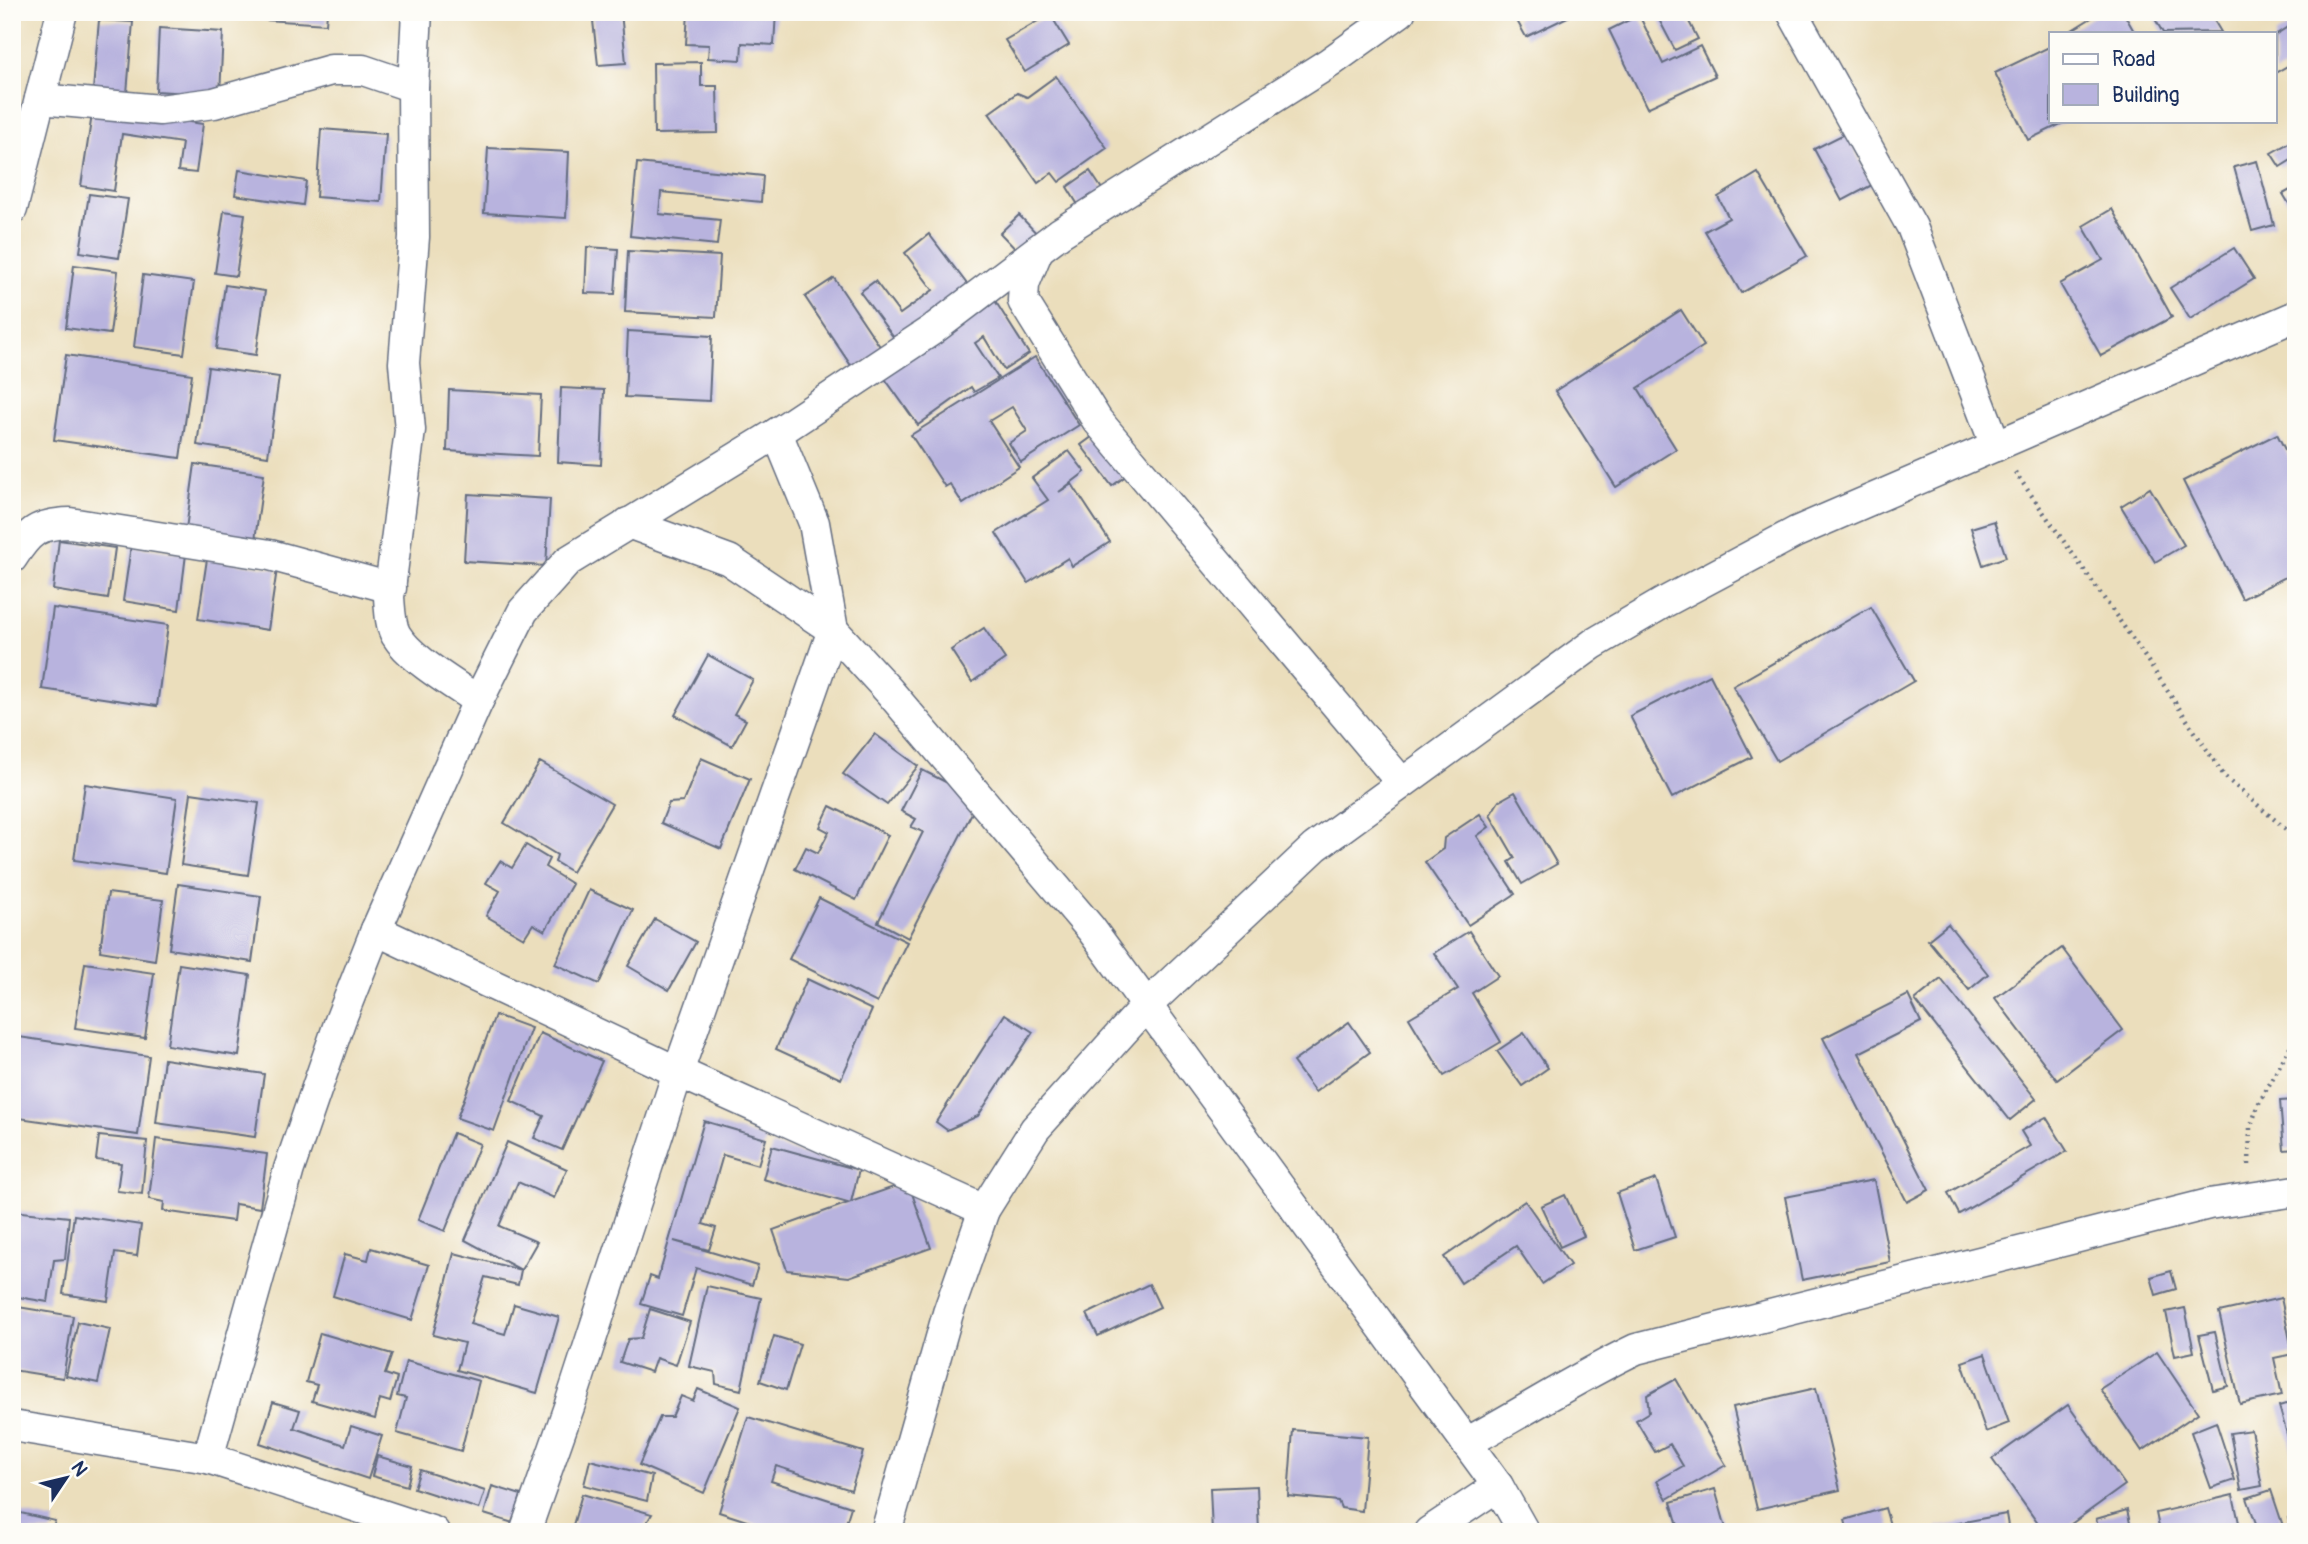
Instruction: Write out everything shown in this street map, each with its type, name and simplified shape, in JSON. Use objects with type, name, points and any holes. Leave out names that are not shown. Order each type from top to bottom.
[{"type":"street","points":[[12,209],[62,12]]},
{"type":"street","points":[[417,12],[413,87],[414,237],[404,363],[410,430],[390,614],[395,634],[410,651],[478,701]]},
{"type":"street","points":[[208,1458],[289,1168],[376,930],[478,701],[523,611],[568,561],[777,433],[932,330],[1038,250],[1329,63],[1400,12]]},
{"type":"street","points":[[1792,12],[1912,227],[1996,446]]},
{"type":"street","points":[[40,99],[160,110],[225,100],[331,70],[363,70],[413,87]]},
{"type":"street","points":[[1038,250],[1024,284],[1023,301],[1097,421],[1401,782]]},
{"type":"street","points":[[886,1532],[948,1312],[984,1210],[1035,1129],[1147,1005],[1315,848],[1401,782],[1593,644],[1662,603],[1796,532],[2296,316]]},
{"type":"street","points":[[525,1532],[570,1404],[678,1072],[833,630],[814,523],[777,433]]},
{"type":"street","points":[[12,558],[33,531],[54,524],[70,523],[270,555],[391,588]]},
{"type":"street","points":[[628,523],[729,560],[833,630],[999,818],[1091,929],[1499,1486],[1524,1532]]},
{"type":"street","points":[[376,930],[678,1072],[984,1210]]},
{"type":"street","points":[[1466,1443],[1515,1417],[1583,1374],[1636,1349],[2209,1204],[2296,1191]]},
{"type":"street","points":[[12,1426],[208,1458],[434,1532]]},
{"type":"street","points":[[1429,1532],[1499,1486]]},
{"type":"path","points":[[1996,446],[2141,651],[2225,778],[2296,838]]},
{"type":"path","points":[[2248,1198],[2250,1128],[2259,1103],[2296,1036]]},
{"type":"building","points":[[235,12],[327,12],[326,24],[234,18]]},
{"type":"building","points":[[592,12],[621,12],[626,63],[598,65]]},
{"type":"building","points":[[688,12],[776,12],[774,45],[742,43],[741,60],[708,58],[709,45],[686,44]]},
{"type":"building","points":[[1529,12],[1578,12],[1526,37],[1516,19]]},
{"type":"building","points":[[1655,12],[1684,12],[1698,39],[1675,50]]},
{"type":"building","points":[[2101,12],[2123,12],[2134,32],[2073,32],[2072,30]]},
{"type":"building","points":[[2151,12],[2209,12],[2221,32],[2162,32]]},
{"type":"building","points":[[1050,14],[1069,45],[1025,72],[1005,40]]},
{"type":"building","points":[[1639,15],[1663,64],[1700,46],[1715,76],[1647,108],[1609,30]]},
{"type":"building","points":[[99,20],[133,22],[127,93],[93,90]]},
{"type":"building","points":[[2291,25],[2296,33],[2296,61],[2276,72],[2276,34]]},
{"type":"building","points":[[159,28],[223,32],[220,95],[156,91]]},
{"type":"building","points":[[2049,47],[2049,122],[2065,122],[2028,140],[1995,73]]},
{"type":"building","points":[[701,62],[701,86],[717,86],[718,133],[654,134],[653,63]]},
{"type":"building","points":[[1056,76],[1107,148],[1059,182],[1052,173],[1038,183],[989,113],[1017,93],[1027,97]]},
{"type":"building","points":[[93,108],[203,124],[196,173],[178,171],[182,143],[122,134],[114,191],[81,186]]},
{"type":"building","points":[[321,129],[386,134],[381,202],[316,197]]},
{"type":"building","points":[[1846,133],[1872,185],[1842,201],[1814,149]]},
{"type":"building","points":[[2296,139],[2296,157],[2280,167],[2271,153]]},
{"type":"building","points":[[488,148],[569,152],[566,218],[484,213]]},
{"type":"building","points":[[2257,161],[2274,225],[2252,231],[2234,167]]},
{"type":"building","points":[[637,163],[763,176],[761,202],[661,192],[659,214],[720,220],[717,245],[630,236]]},
{"type":"building","points":[[239,170],[306,181],[303,205],[235,195]]},
{"type":"building","points":[[1090,171],[1104,192],[1080,208],[1067,187]]},
{"type":"building","points":[[1758,173],[1807,256],[1741,293],[1705,231],[1729,218],[1718,197]]},
{"type":"building","points":[[2296,187],[2296,215],[2283,194]]},
{"type":"building","points":[[89,194],[128,199],[119,258],[80,252]]},
{"type":"building","points":[[2112,209],[2172,317],[2101,356],[2060,284],[2103,260],[2083,226]]},
{"type":"building","points":[[224,211],[245,214],[236,276],[215,273]]},
{"type":"building","points":[[1019,215],[1043,240],[1025,259],[1000,233]]},
{"type":"building","points":[[929,234],[973,292],[900,346],[860,292],[875,281],[900,314],[933,290],[905,253]]},
{"type":"building","points":[[587,247],[618,249],[615,294],[585,293]]},
{"type":"building","points":[[2234,248],[2254,279],[2190,319],[2170,288]]},
{"type":"building","points":[[628,251],[720,256],[716,317],[625,312]]},
{"type":"building","points":[[74,265],[118,271],[110,334],[66,328]]},
{"type":"building","points":[[143,275],[194,282],[184,354],[134,347]]},
{"type":"building","points":[[834,278],[883,351],[854,370],[805,297]]},
{"type":"building","points":[[225,285],[265,291],[256,355],[216,349]]},
{"type":"building","points":[[992,296],[1029,354],[1004,370],[984,337],[975,343],[998,378],[974,392],[971,387],[918,425],[881,373]]},
{"type":"building","points":[[1681,310],[1704,346],[1638,388],[1676,449],[1616,487],[1555,391]]},
{"type":"building","points":[[628,331],[712,336],[709,401],[625,397]]},
{"type":"building","points":[[66,355],[192,374],[180,458],[54,440]]},
{"type":"building","points":[[1035,357],[1079,425],[1021,462],[1009,443],[1027,431],[1012,407],[989,421],[1019,467],[963,504],[950,484],[945,487],[911,435]]},
{"type":"building","points":[[208,367],[279,377],[268,456],[197,445]]},
{"type":"building","points":[[561,388],[604,390],[601,465],[558,462]]},
{"type":"building","points":[[449,390],[541,395],[538,456],[447,451]]},
{"type":"building","points":[[1100,431],[1131,472],[1112,486],[1081,445]]},
{"type":"building","points":[[2277,434],[2296,471],[2296,572],[2242,599],[2183,481]]},
{"type":"building","points":[[1069,451],[1085,472],[1059,492],[1072,484],[1110,542],[1072,566],[1068,558],[1028,583],[996,533],[1048,500],[1032,478]]},
{"type":"building","points":[[195,464],[264,474],[255,540],[186,529]]},
{"type":"building","points":[[2150,488],[2184,545],[2155,562],[2121,506]]},
{"type":"building","points":[[468,494],[550,499],[546,566],[464,561]]},
{"type":"building","points":[[1994,521],[2006,557],[1983,565],[1971,528]]},
{"type":"building","points":[[59,540],[115,548],[108,599],[53,590]]},
{"type":"building","points":[[131,546],[186,554],[179,610],[123,601]]},
{"type":"building","points":[[207,559],[277,569],[268,630],[198,619]]},
{"type":"building","points":[[1871,607],[1914,681],[1777,761],[1733,686]]},
{"type":"building","points":[[53,608],[168,625],[157,706],[42,689]]},
{"type":"building","points":[[984,628],[1005,659],[972,682],[951,650]]},
{"type":"building","points":[[708,655],[753,680],[734,714],[746,720],[732,746],[675,715]]},
{"type":"building","points":[[1710,675],[1752,757],[1672,798],[1630,716]]},
{"type":"building","points":[[875,734],[918,766],[887,805],[843,774]]},
{"type":"building","points":[[701,758],[750,779],[721,849],[661,823],[669,803],[683,802]]},
{"type":"building","points":[[540,762],[612,804],[572,872],[555,862],[557,855],[504,823]]},
{"type":"building","points":[[922,770],[979,799],[908,938],[878,922],[923,832],[911,827],[916,819],[901,811]]},
{"type":"building","points":[[85,784],[177,798],[166,873],[74,860]]},
{"type":"building","points":[[1515,792],[1557,864],[1522,884],[1509,862],[1515,858],[1490,815],[1499,801]]},
{"type":"building","points":[[191,793],[259,803],[248,875],[181,865]]},
{"type":"building","points":[[830,806],[888,835],[856,900],[795,869],[806,847],[818,853],[829,832],[820,827]]},
{"type":"building","points":[[1480,814],[1489,827],[1477,836],[1515,894],[1468,925],[1425,862],[1443,849],[1444,838]]},
{"type":"building","points":[[526,845],[549,859],[545,867],[572,884],[545,931],[533,924],[524,938],[486,916],[500,891],[486,883],[500,861],[512,868]]},
{"type":"building","points":[[178,884],[261,896],[252,962],[169,949]]},
{"type":"building","points":[[589,890],[633,910],[599,984],[555,964]]},
{"type":"building","points":[[108,893],[163,900],[155,960],[100,951]]},
{"type":"building","points":[[819,898],[907,942],[877,1003],[789,959]]},
{"type":"building","points":[[655,919],[696,942],[669,990],[628,966]]},
{"type":"building","points":[[1948,924],[1988,974],[1969,990],[1928,940]]},
{"type":"building","points":[[1469,931],[1498,976],[1472,993],[1501,1042],[1444,1076],[1409,1018],[1458,989],[1434,953]]},
{"type":"building","points":[[2062,948],[2123,1030],[2057,1080],[1995,998]]},
{"type":"building","points":[[85,963],[154,973],[145,1038],[75,1028]]},
{"type":"building","points":[[179,964],[250,975],[239,1056],[167,1045]]},
{"type":"building","points":[[807,979],[872,1010],[841,1079],[776,1049]]},
{"type":"building","points":[[1941,979],[2036,1099],[2010,1120],[1915,1000]]},
{"type":"building","points":[[1908,995],[1921,1022],[1859,1053],[1929,1190],[1907,1202],[1823,1038]]},
{"type":"building","points":[[1005,1014],[1033,1032],[978,1116],[947,1130],[936,1122]]},
{"type":"building","points":[[495,1015],[531,1028],[494,1131],[457,1118]]},
{"type":"building","points":[[1349,1022],[1370,1052],[1315,1092],[1293,1062]]},
{"type":"building","points":[[540,1033],[602,1061],[562,1150],[534,1138],[544,1116],[511,1101]]},
{"type":"building","points":[[1524,1033],[1548,1068],[1522,1086],[1497,1051]]},
{"type":"building","points":[[12,1036],[149,1056],[138,1135],[12,1117]]},
{"type":"building","points":[[164,1059],[264,1074],[255,1137],[156,1123]]},
{"type":"building","points":[[2296,1100],[2296,1149],[2284,1150],[2280,1101]]},
{"type":"building","points":[[2046,1117],[2067,1151],[1959,1214],[1948,1193],[2030,1146],[2021,1131]]},
{"type":"building","points":[[704,1121],[766,1139],[758,1165],[723,1155],[703,1224],[716,1228],[709,1250],[674,1241],[758,1266],[752,1285],[696,1268],[682,1316],[641,1304],[650,1276],[658,1279]]},
{"type":"building","points":[[453,1133],[480,1144],[445,1231],[418,1220]]},
{"type":"building","points":[[99,1136],[147,1141],[142,1194],[117,1191],[121,1163],[96,1160]]},
{"type":"building","points":[[156,1139],[267,1154],[260,1208],[235,1204],[233,1221],[163,1211],[164,1202],[149,1199]]},
{"type":"building","points":[[507,1142],[567,1169],[554,1198],[518,1182],[499,1226],[537,1242],[521,1270],[465,1240]]},
{"type":"building","points":[[772,1146],[859,1170],[851,1202],[908,1182],[931,1248],[849,1277],[787,1270],[773,1230],[848,1203],[763,1179]]},
{"type":"building","points":[[1656,1179],[1675,1237],[1635,1250],[1617,1193]]},
{"type":"building","points":[[1874,1180],[1890,1262],[1802,1280],[1785,1197]]},
{"type":"building","points":[[1565,1195],[1584,1236],[1560,1247],[1541,1206]]},
{"type":"building","points":[[1525,1201],[1570,1265],[1542,1284],[1516,1246],[1461,1283],[1444,1257]]},
{"type":"building","points":[[12,1211],[69,1217],[65,1259],[54,1260],[48,1302],[12,1296]]},
{"type":"building","points":[[74,1215],[141,1225],[137,1256],[115,1253],[108,1301],[63,1294]]},
{"type":"building","points":[[371,1248],[429,1265],[412,1320],[333,1296],[345,1254],[368,1260]]},
{"type":"building","points":[[454,1253],[521,1270],[518,1285],[485,1277],[470,1324],[505,1334],[514,1304],[559,1317],[537,1393],[457,1370],[464,1343],[433,1335]]},
{"type":"building","points":[[2171,1271],[2176,1289],[2156,1295],[2151,1277]]},
{"type":"building","points":[[1149,1284],[1160,1307],[1098,1336],[1087,1314]]},
{"type":"building","points":[[707,1286],[761,1298],[741,1390],[716,1384],[715,1372],[689,1366]]},
{"type":"building","points":[[2281,1298],[2293,1354],[2274,1358],[2282,1395],[2240,1404],[2219,1312]]},
{"type":"building","points":[[12,1306],[73,1316],[63,1378],[12,1370]]},
{"type":"building","points":[[2185,1308],[2194,1352],[2175,1356],[2166,1312]]},
{"type":"building","points":[[650,1309],[690,1322],[676,1365],[656,1358],[651,1372],[620,1362],[628,1339],[641,1338]]},
{"type":"building","points":[[78,1322],[110,1329],[98,1383],[66,1376]]},
{"type":"building","points":[[2215,1332],[2228,1386],[2213,1390],[2199,1335]]},
{"type":"building","points":[[320,1333],[392,1354],[385,1374],[397,1378],[390,1402],[380,1399],[375,1419],[312,1401],[317,1385],[306,1382]]},
{"type":"building","points":[[774,1336],[800,1344],[786,1390],[760,1381]]},
{"type":"building","points":[[2157,1352],[2198,1413],[2142,1451],[2100,1389]]},
{"type":"building","points":[[1985,1354],[2009,1423],[1986,1432],[1962,1362]]},
{"type":"building","points":[[406,1361],[479,1381],[461,1451],[397,1433],[406,1398],[397,1396]]},
{"type":"building","points":[[1676,1379],[1726,1465],[1667,1499],[1657,1481],[1683,1466],[1670,1444],[1655,1452],[1636,1420],[1649,1412],[1647,1395]]},
{"type":"building","points":[[1816,1388],[1840,1490],[1757,1509],[1733,1407]]},
{"type":"building","points":[[698,1389],[740,1407],[704,1493],[639,1465],[660,1417],[672,1417],[681,1396],[693,1401]]},
{"type":"building","points":[[2296,1401],[2296,1461],[2295,1462],[2279,1406]]},
{"type":"building","points":[[273,1402],[300,1410],[294,1428],[345,1445],[351,1426],[382,1436],[368,1479],[260,1443]]},
{"type":"building","points":[[2068,1405],[2125,1485],[2060,1532],[2044,1532],[1992,1459]]},
{"type":"building","points":[[748,1417],[863,1452],[851,1490],[776,1466],[771,1481],[851,1507],[843,1532],[781,1532],[719,1512]]},
{"type":"building","points":[[2216,1422],[2235,1480],[2211,1488],[2191,1432]]},
{"type":"building","points":[[1293,1430],[1368,1437],[1362,1511],[1341,1508],[1338,1501],[1288,1496]]},
{"type":"building","points":[[2251,1430],[2262,1486],[2241,1490],[2230,1433]]},
{"type":"building","points":[[377,1456],[412,1466],[407,1486],[372,1476]]},
{"type":"building","points":[[590,1460],[652,1476],[647,1501],[584,1485]]},
{"type":"building","points":[[420,1470],[485,1491],[479,1509],[414,1488]]},
{"type":"building","points":[[492,1486],[521,1495],[513,1523],[484,1514]]},
{"type":"building","points":[[1257,1486],[1259,1532],[1212,1532],[1210,1488]]},
{"type":"building","points":[[1715,1489],[1727,1532],[1680,1532],[1671,1502]]},
{"type":"building","points":[[2271,1490],[2285,1532],[2259,1532],[2247,1498]]},
{"type":"building","points":[[582,1494],[652,1514],[641,1532],[571,1532]]},
{"type":"building","points":[[2233,1495],[2241,1532],[2160,1532],[2156,1513]]},
{"type":"building","points":[[1885,1508],[1892,1532],[1848,1532],[1845,1520]]},
{"type":"building","points":[[2127,1510],[2132,1532],[2100,1532],[2096,1519]]},
{"type":"building","points":[[12,1511],[55,1521],[52,1532],[12,1532]]},
{"type":"building","points":[[2006,1514],[2009,1532],[1939,1532],[1938,1527]]},
{"type":"building","points":[[2296,1516],[2296,1532],[2292,1532],[2288,1518]]}]
